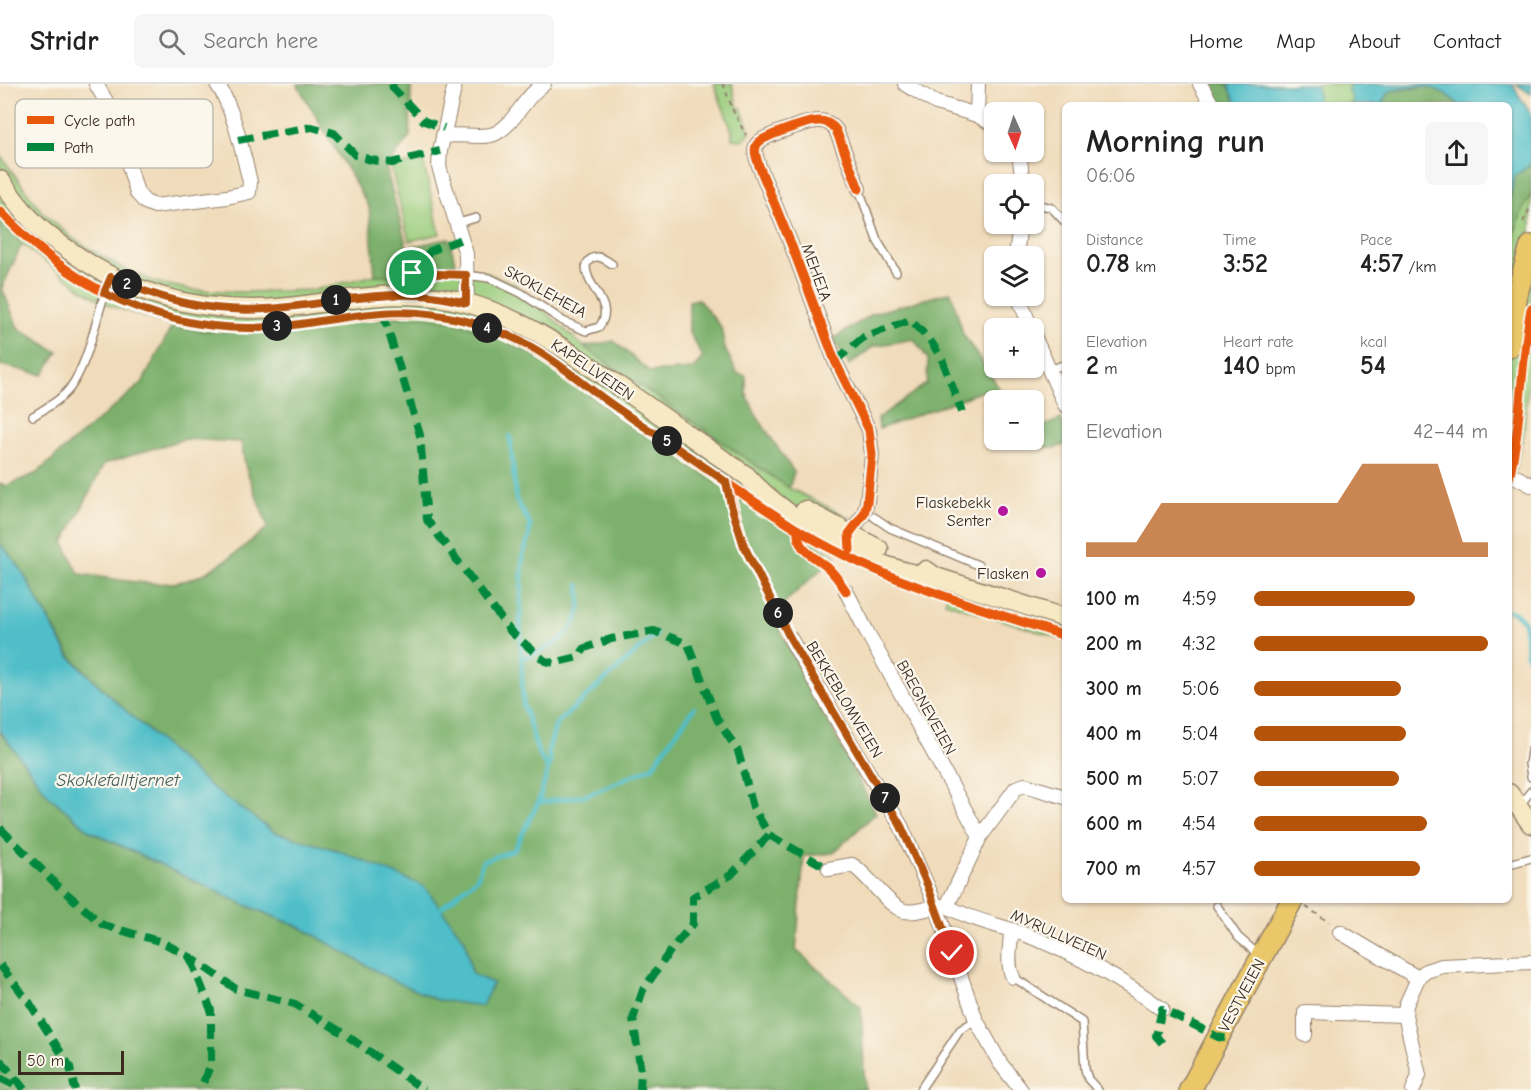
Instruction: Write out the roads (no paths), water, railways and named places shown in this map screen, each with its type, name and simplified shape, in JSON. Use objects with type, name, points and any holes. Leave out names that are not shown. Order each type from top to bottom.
[{"type":"main road","name":"KAPELLVEIEN","points":[[0,180],[28,216],[46,234],[111,277],[137,289],[168,299],[240,310],[395,295],[438,297],[466,303],[511,318],[537,331],[624,389],[747,476],[762,482],[853,541],[921,568],[936,577],[1062,617]]},
{"type":"main road","points":[[1512,327],[1517,293],[1531,246]]},
{"type":"main road","points":[[1514,799],[1531,825]]},
{"type":"main road","name":"VESTVEIEN","points":[[1190,1090],[1262,957],[1299,903]]},
{"type":"street","points":[[96,84],[105,99]]},
{"type":"street","points":[[130,168],[137,193],[144,202],[155,206],[249,192],[250,182],[233,120],[217,84]]},
{"type":"street","points":[[455,84],[443,136],[439,167],[458,223],[465,254],[466,303]]},
{"type":"street","points":[[443,136],[468,134],[480,136],[496,133],[510,121],[523,102],[544,84]]},
{"type":"street","points":[[905,84],[936,103],[984,119]]},
{"type":"street","points":[[977,115],[978,84]]},
{"type":"street","points":[[1200,84],[1210,102]]},
{"type":"street","name":"MEHEIA","points":[[853,541],[866,527],[869,515],[872,454],[869,430],[832,353],[759,166],[756,147],[760,142],[775,135],[807,123],[823,120],[836,130],[860,189]]},
{"type":"street","points":[[1044,361],[1062,399]]},
{"type":"street","points":[[1512,475],[1531,485]]},
{"type":"street","name":"BREGNEVEIEN","points":[[846,591],[980,837]]},
{"type":"street","name":"BEKKEBLOMVEIEN","points":[[790,638],[836,720],[901,826],[941,906],[976,1020],[1000,1063],[1021,1090]]},
{"type":"street","points":[[829,868],[852,865],[857,868],[897,909],[911,911],[941,906],[980,837],[1019,786],[1024,785],[1062,796]]},
{"type":"street","name":"MYRULLVEIEN","points":[[941,906],[1011,930],[1078,958],[1121,982],[1162,1009]]},
{"type":"street","points":[[1011,930],[1010,963],[1013,977]]},
{"type":"street","points":[[1340,932],[1418,978]]},
{"type":"street","points":[[1413,1090],[1419,1075],[1405,1014],[1406,1005],[1418,978],[1426,970],[1442,966],[1531,962]]},
{"type":"street","points":[[1305,1035],[1305,1012],[1405,1014]]},
{"type":"lane","points":[[860,189],[877,240],[896,272]]},
{"type":"lane","points":[[1044,206],[1052,208],[1062,219]]},
{"type":"lane","points":[[458,223],[476,218]]},
{"type":"lane","name":"SKOKLEHEIA","points":[[466,275],[492,279],[521,293],[563,321],[586,332],[599,327],[604,319],[602,301],[585,269],[587,262],[595,256],[600,256],[612,264]]},
{"type":"lane","points":[[412,273],[466,275]]},
{"type":"lane","points":[[33,416],[55,403],[70,388],[84,357],[111,277]]},
{"type":"lane","points":[[1048,371],[1062,365]]},
{"type":"lane","points":[[869,515],[890,528],[978,565]]},
{"type":"lane","points":[[1531,751],[1529,764],[1531,777]]},
{"type":"lane","points":[[1514,799],[1531,791]]},
{"type":"lane","points":[[1512,863],[1531,858]]},
{"type":"lane","points":[[1217,906],[1238,937],[1262,957]]},
{"type":"lane","points":[[1013,977],[1082,1022],[1084,1069],[1088,1079],[1098,1090]]},
{"type":"lane","points":[[920,1090],[960,1030],[976,1020]]},
{"type":"water","points":[[1228,84],[1316,84],[1318,96],[1315,102],[1236,102]]},
{"type":"water","points":[[1351,84],[1516,84],[1513,86],[1531,114],[1531,164],[1515,176],[1512,188],[1512,102],[1456,102],[1436,89],[1410,87],[1390,91],[1382,102],[1352,102],[1347,90]]},
{"type":"water","points":[[1516,84],[1531,84],[1531,94]]},
{"type":"water","name":"Skoklefalltjernet","points":[[0,543],[20,568],[69,656],[210,786],[274,832],[340,851],[424,886],[465,940],[472,974],[493,983],[482,1006],[437,1000],[392,980],[302,928],[243,904],[90,831],[49,796],[0,731]]},
{"type":"waterway","points":[[441,908],[477,878],[483,861],[514,850],[538,803],[548,770],[538,752],[523,704],[520,622],[523,555],[529,538],[530,524],[516,500],[510,436]]},
{"type":"waterway","points":[[522,658],[538,653],[554,644],[573,626],[580,611],[579,585]]},
{"type":"waterway","points":[[1512,612],[1524,623],[1527,656]]},
{"type":"waterway","points":[[548,770],[550,762],[548,751],[556,724],[656,634]]},
{"type":"waterway","points":[[538,803],[587,795],[652,767],[694,708]]},
{"type":"place","name":"Flaskebekk Senter","points":[[1003,511]]},
{"type":"place","name":"Flasken","points":[[1041,573]]}]
